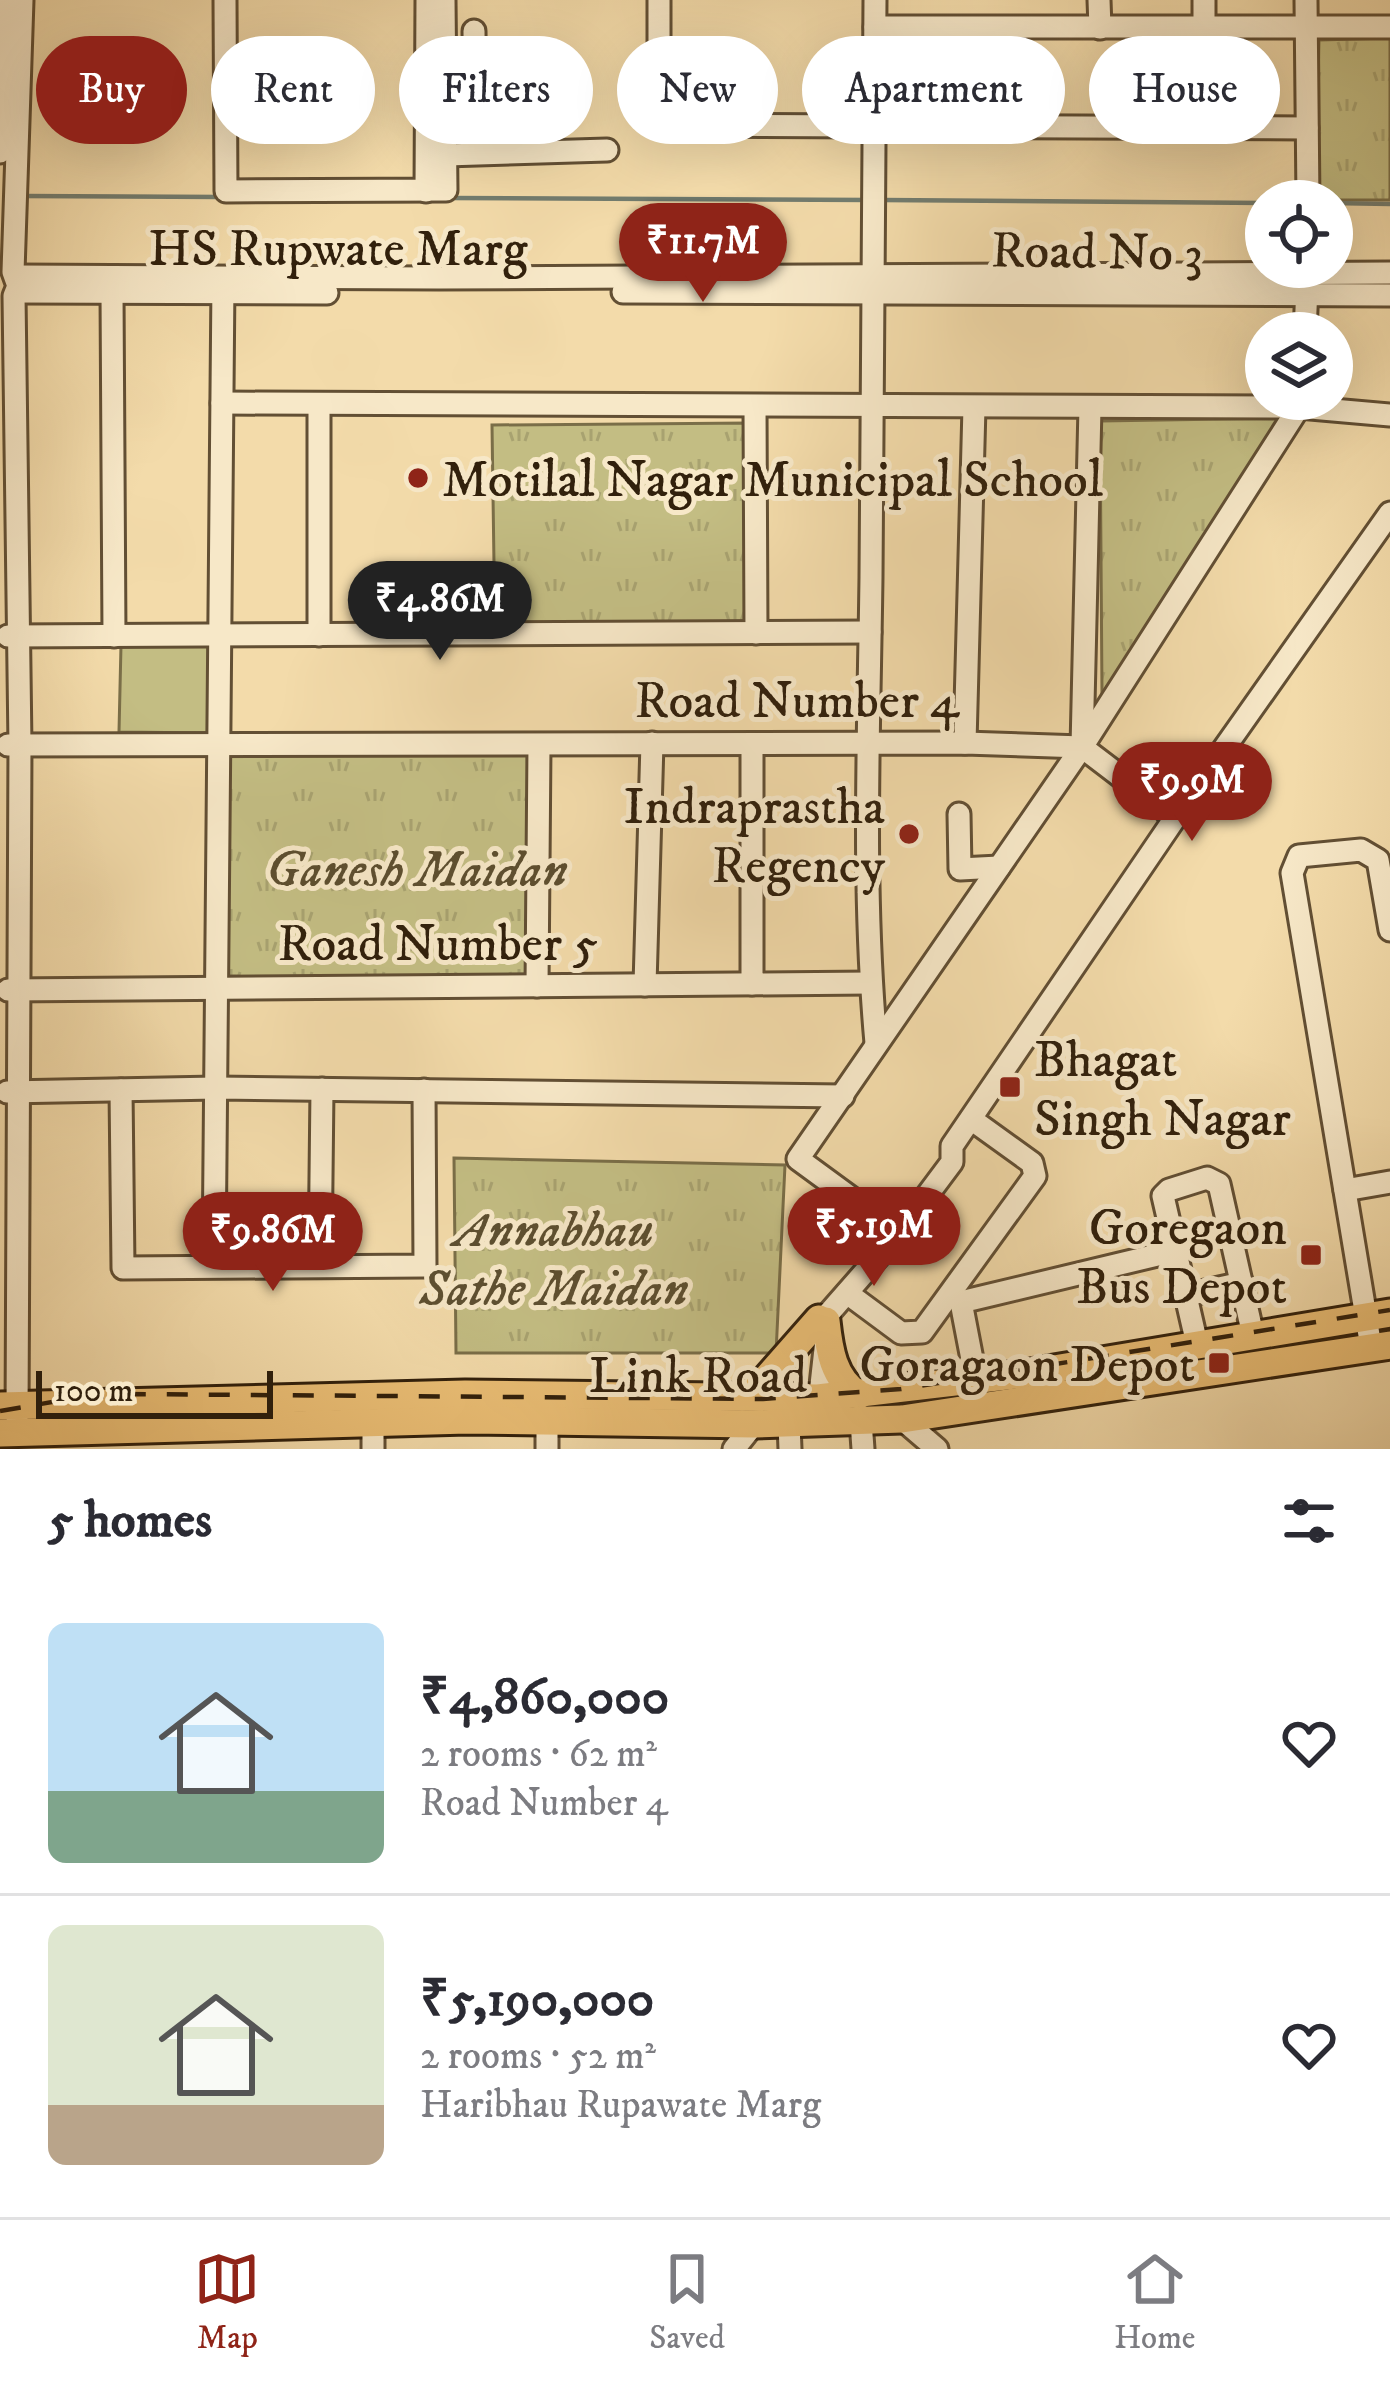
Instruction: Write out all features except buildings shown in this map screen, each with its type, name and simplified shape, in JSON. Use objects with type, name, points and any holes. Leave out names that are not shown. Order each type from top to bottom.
[{"type":"main road","name":"Link Road","points":[[861,1422],[902,1419],[1200,1343],[1378,1314]]},
{"type":"main road","points":[[742,1397],[760,1386],[822,1320]]},
{"type":"main road","points":[[805,1419],[861,1422],[834,1363],[822,1320]]},
{"type":"main road","points":[[1200,1343],[1209,1372]]},
{"type":"main road","name":"Link Road","points":[[861,1422],[976,1380],[1025,1387],[1209,1372],[1381,1346]]},
{"type":"main road","name":"Link Road","points":[[6,1423],[465,1394],[742,1397],[805,1419]]},
{"type":"main road","name":"Link Road","points":[[6,1423],[373,1436],[547,1435],[805,1419]]},
{"type":"street","points":[[5,0],[11,86]]},
{"type":"street","points":[[6,1423],[13,1307],[9,287],[16,196],[6,154],[22,0]]},
{"type":"street","points":[[225,0],[226,191],[446,190],[446,144]]},
{"type":"street","points":[[427,0],[430,36]]},
{"type":"street","points":[[444,0],[445,36]]},
{"type":"street","points":[[659,0],[659,125],[802,126]]},
{"type":"street","points":[[875,0],[875,36]]},
{"type":"street","points":[[1100,0],[1100,28]]},
{"type":"street","points":[[1204,0],[1204,28]]},
{"type":"street","points":[[1306,0],[1308,180]]},
{"type":"street","points":[[875,27],[1390,27]]},
{"type":"street","points":[[445,33],[484,30],[484,36]]},
{"type":"street","points":[[1065,127],[1306,128]]},
{"type":"street","points":[[426,190],[431,144]]},
{"type":"street","points":[[496,144],[496,154]]},
{"type":"street","points":[[875,144],[868,745],[871,983],[877,1043]]},
{"type":"street","points":[[446,155],[607,150]]},
{"type":"street","points":[[876,283],[1245,272]]},
{"type":"street","points":[[1353,272],[1390,273]]},
{"type":"street","name":"HS Rupwate Marg","points":[[9,287],[876,283]]},
{"type":"street","name":"Road No 3","points":[[876,283],[1307,297],[1390,295]]},
{"type":"street","points":[[214,1265],[223,285]]},
{"type":"street","points":[[98,287],[114,636]]},
{"type":"street","points":[[1306,312],[1307,288]]},
{"type":"street","points":[[222,403],[874,408],[1245,404]]},
{"type":"street","points":[[319,404],[319,635]]},
{"type":"street","points":[[754,407],[756,633]]},
{"type":"street","points":[[965,742],[974,407]]},
{"type":"street","points":[[1082,747],[1090,407]]},
{"type":"street","points":[[1353,410],[1390,415]]},
{"type":"street","points":[[894,1230],[798,1159],[1082,747],[1289,420]]},
{"type":"street","points":[[805,1419],[823,1308],[952,1162],[952,1146],[970,1119],[1390,513]]},
{"type":"street","points":[[12,636],[870,632]]},
{"type":"street","name":"Road Number 4","points":[[14,745],[965,742],[1082,747]]},
{"type":"street","points":[[645,985],[652,743]]},
{"type":"street","points":[[537,986],[539,745]]},
{"type":"street","points":[[752,745],[752,984]]},
{"type":"street","points":[[1082,747],[1175,818]]},
{"type":"street","points":[[959,814],[960,868],[999,867]]},
{"type":"street","points":[[1381,1346],[1378,1314],[1345,1190],[1292,873],[1299,856],[1360,850],[1378,860],[1390,930]]},
{"type":"street","name":"Road Number 5","points":[[13,990],[871,983]]},
{"type":"street","points":[[12,1092],[215,1088],[843,1096]]},
{"type":"street","points":[[320,1266],[322,1089]]},
{"type":"street","points":[[121,1090],[122,1268],[425,1266],[424,1090]]},
{"type":"street","points":[[847,1292],[902,1333],[917,1335],[956,1297],[1036,1170],[1032,1162],[970,1119]]},
{"type":"street","points":[[1200,1343],[1163,1196],[1168,1190],[1213,1179],[1219,1184],[1253,1334]]},
{"type":"street","points":[[1345,1190],[1390,1182]]},
{"type":"street","points":[[822,1320],[894,1230]]},
{"type":"street","points":[[956,1297],[1174,1251]]},
{"type":"street","points":[[1186,1295],[1242,1283]]},
{"type":"street","points":[[956,1297],[976,1380]]},
{"type":"street","points":[[902,1419],[937,1449]]},
{"type":"street","points":[[734,1449],[754,1424]]},
{"type":"green space","points":[[1390,38],[1390,200],[1353,200],[1353,180],[1316,180],[1319,40]]},
{"type":"green space","points":[[1291,420],[1274,436],[1102,694],[1100,421]]},
{"type":"green space","points":[[749,423],[751,633],[495,634],[492,425]]},
{"type":"green space","points":[[121,645],[213,645],[211,733],[119,732]]},
{"type":"green space","name":"Ganesh Maidan","points":[[229,752],[530,753],[536,986],[228,976]]},
{"type":"green space","name":"Annabhau Sathe Maidan","points":[[454,1158],[785,1165],[776,1353],[456,1353]]},
{"type":"waterway","points":[[24,196],[222,197]]},
{"type":"waterway","points":[[450,198],[870,200]]},
{"type":"waterway","points":[[882,200],[1245,203]]},
{"type":"waterway","points":[[1353,203],[1390,204]]},
{"type":"railway","points":[[0,1411],[129,1394],[763,1399],[901,1389],[1390,1310]]},
{"type":"place","name":"Motilal Nagar Municipal School","points":[[418,478]]},
{"type":"place","name":"Indraprastha Regency","points":[[909,834]]},
{"type":"place","name":"Bhagat Singh Nagar","points":[[1010,1087]]},
{"type":"place","name":"Goregaon Bus Depot","points":[[1311,1255]]},
{"type":"place","name":"Goragaon Depot","points":[[1219,1363]]}]
